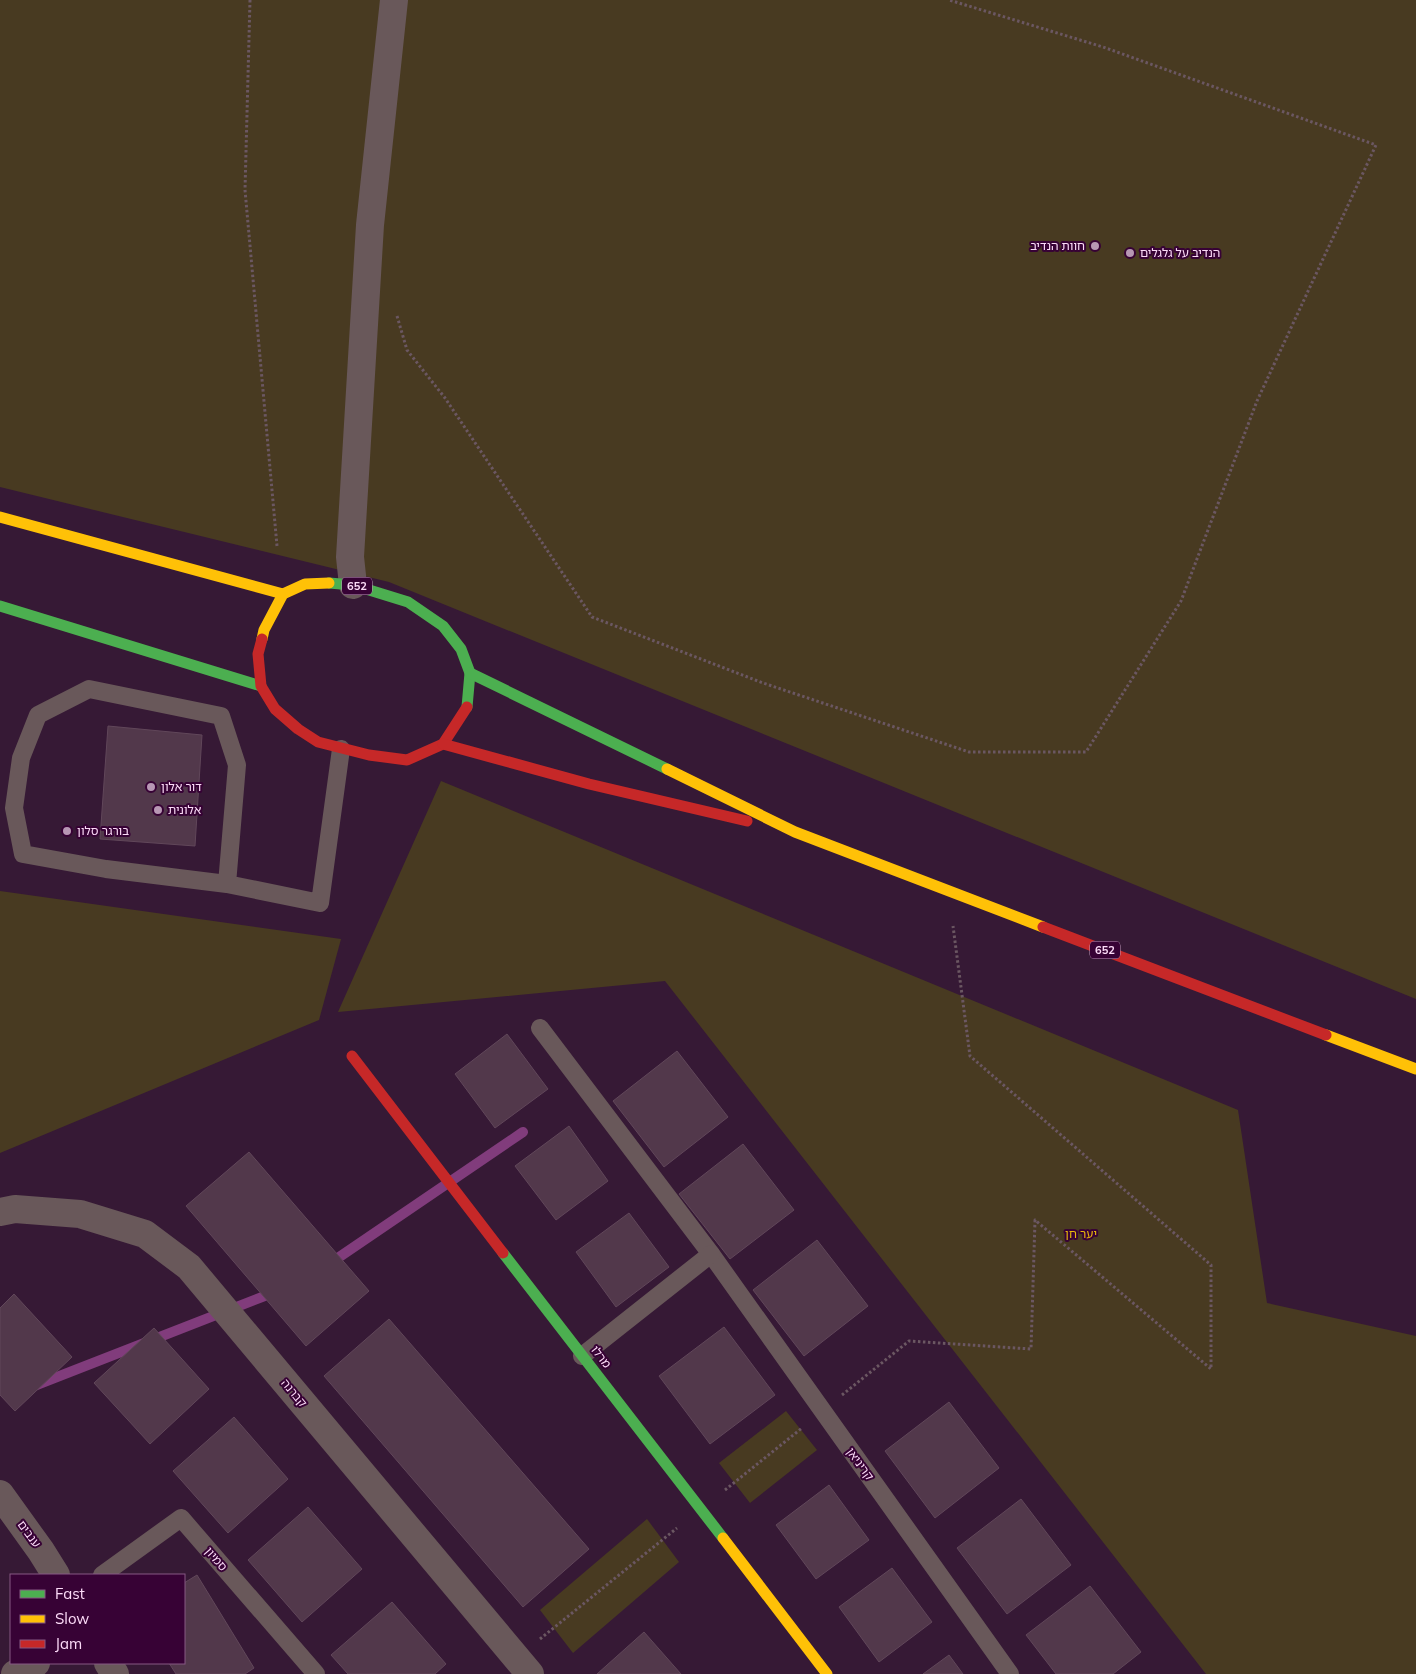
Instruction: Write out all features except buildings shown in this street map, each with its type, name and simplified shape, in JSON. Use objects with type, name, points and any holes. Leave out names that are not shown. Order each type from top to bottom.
[{"type":"main road","points":[[0,517],[283,594],[264,630],[258,654],[262,686],[275,709],[298,729],[318,742],[369,755],[407,760],[443,744]]},
{"type":"main road","name":"652","points":[[283,594],[304,584],[353,585],[408,602],[443,626],[461,649],[470,672],[467,708],[443,744],[589,784],[795,832]]},
{"type":"main road","points":[[0,606],[262,686]]},
{"type":"main road","name":"652","points":[[470,672],[795,832],[1416,1069]]},
{"type":"main road","name":"מרלו","points":[[352,1056],[827,1674]]},
{"type":"street","points":[[353,585],[350,557],[370,225],[394,0]]},
{"type":"street","name":"קברנה","points":[[0,1212],[15,1209],[80,1214],[146,1234],[189,1267],[530,1674]]},
{"type":"street","name":"ענבים","points":[[0,1494],[55,1574]]},
{"type":"street","points":[[15,1674],[34,1664]]},
{"type":"lane","points":[[227,884],[236,765],[221,716],[89,689],[38,715],[22,758],[14,808],[23,854],[106,869],[227,884],[320,903],[341,749]]},
{"type":"lane","name":"קריניאן","points":[[540,1028],[710,1254],[1010,1674]]},
{"type":"lane","points":[[582,1356],[710,1254]]},
{"type":"lane","name":"סמיון","points":[[103,1574],[181,1518],[316,1674]]},
{"type":"path","points":[[250,0],[245,190],[277,546]]},
{"type":"path","points":[[396,314],[407,350],[445,398],[592,617],[763,683],[969,752],[1086,752],[1181,601],[1257,401],[1376,145],[1103,47],[949,0]]},
{"type":"path","points":[[909,1341],[1031,1348],[1035,1220],[1212,1369],[1211,1265],[970,1056],[953,926]]},
{"type":"green space","points":[[0,0],[1416,0],[1416,999],[389,582],[0,487]]},
{"type":"green space","name":"יער חן","points":[[441,781],[1238,1110],[1267,1303],[1416,1336],[1416,1674],[1206,1674],[665,981],[338,1012]]},
{"type":"green space","points":[[0,891],[341,939],[319,1020],[0,1153]]},
{"type":"green space","points":[[786,1411],[817,1450],[750,1503],[719,1463]]},
{"type":"green space","points":[[647,1519],[679,1562],[573,1653],[540,1610]]},
{"type":"waterway","points":[[329,1264],[523,1132]]},
{"type":"waterway","points":[[34,1386],[275,1292]]},
{"type":"traffic: fast","points":[[329,583],[353,585],[408,602],[443,626],[461,649],[470,673],[467,707]]},
{"type":"traffic: fast","points":[[0,606],[261,686]]},
{"type":"traffic: fast","points":[[470,673],[667,769]]},
{"type":"traffic: fast","points":[[503,1253],[723,1538]]},
{"type":"traffic: slow","points":[[0,517],[283,594]]},
{"type":"traffic: slow","points":[[262,639],[264,630],[283,594],[305,584],[329,583]]},
{"type":"traffic: slow","points":[[667,769],[795,832],[1043,927]]},
{"type":"traffic: slow","points":[[1326,1035],[1416,1069]]},
{"type":"traffic: slow","points":[[723,1538],[827,1674]]},
{"type":"traffic: jam","points":[[262,639],[258,654],[261,686],[275,709],[298,729],[318,742],[369,755],[407,760],[443,744],[467,707]]},
{"type":"traffic: jam","points":[[443,744],[589,784],[747,821]]},
{"type":"traffic: jam","points":[[1043,927],[1326,1035]]},
{"type":"traffic: jam","points":[[352,1056],[503,1253]]},
{"type":"place","name":"חוות הנדיב","points":[[1095,246]]},
{"type":"place","name":"הנדיב על גלגלים","points":[[1130,253]]},
{"type":"place","name":"דור אלון","points":[[151,787]]},
{"type":"place","name":"אלונית","points":[[158,810]]},
{"type":"place","name":"בורגר סלון","points":[[67,831]]}]
